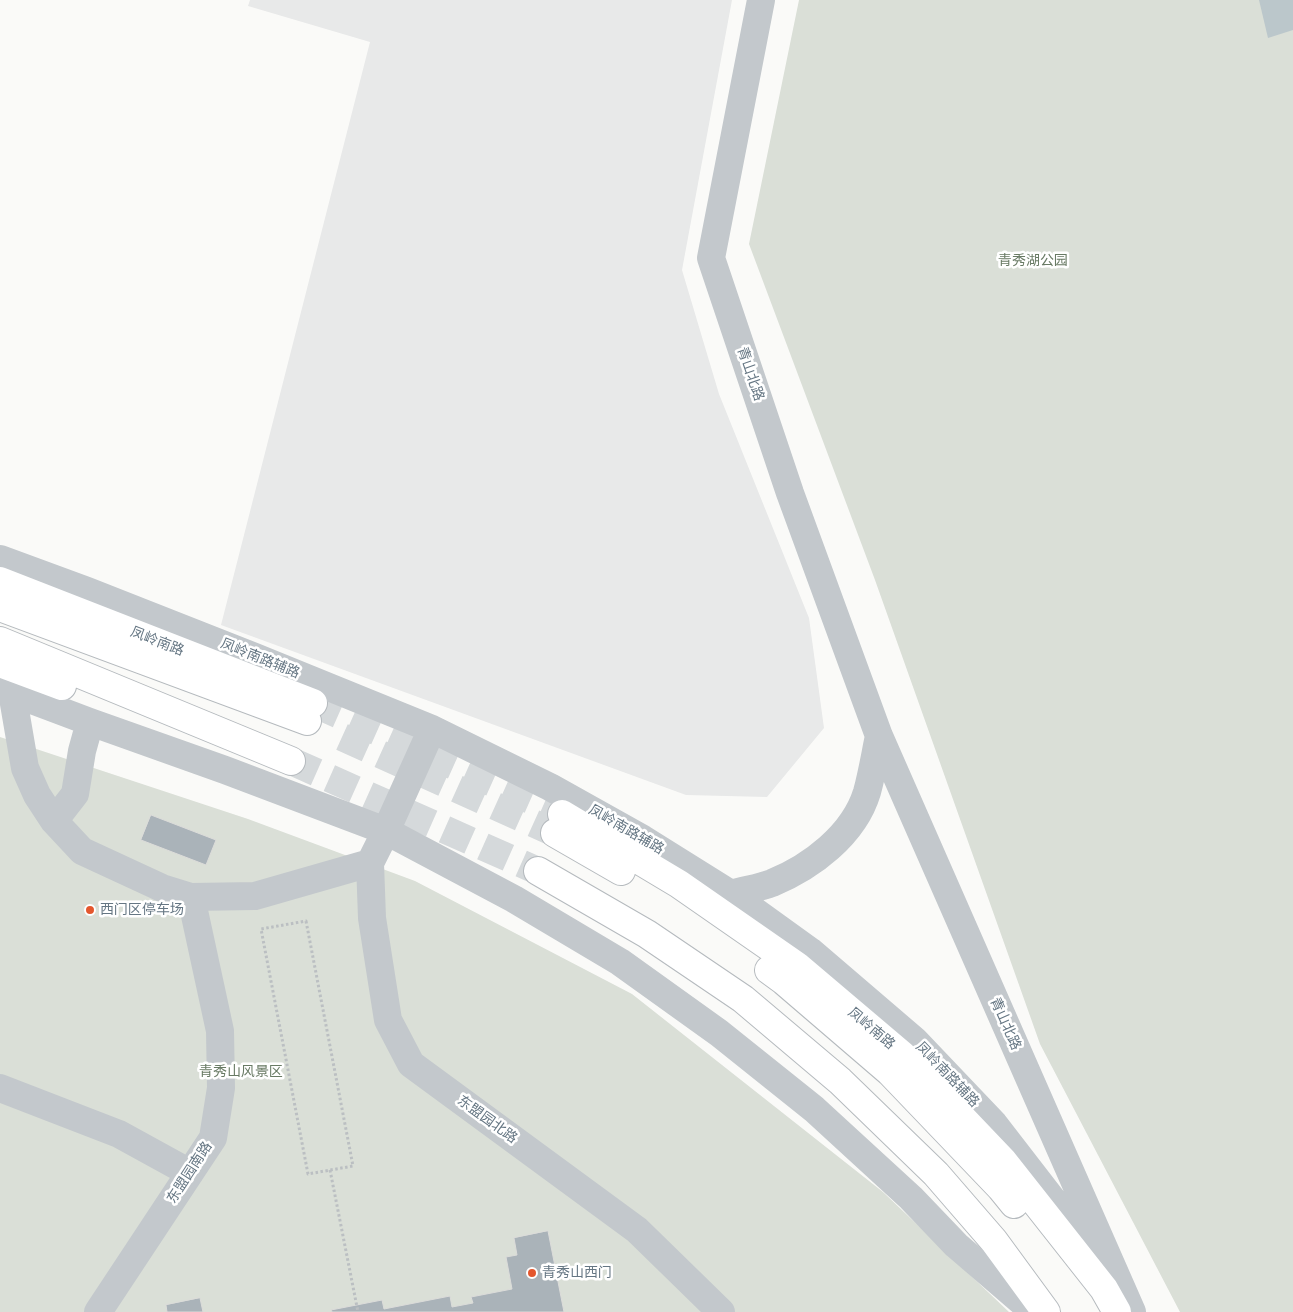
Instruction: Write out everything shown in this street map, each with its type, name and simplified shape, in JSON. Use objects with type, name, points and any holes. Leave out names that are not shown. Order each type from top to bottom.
[{"type":"main road","name":"凤岭南路","points":[[0,581],[310,712],[0,607]]},
{"type":"main road","points":[[0,641],[291,761]]},
{"type":"main road","points":[[0,663],[88,697],[200,723]]},
{"type":"main road","name":"凤岭南路","points":[[1098,1312],[1001,1188],[890,1072],[784,981],[669,898],[559,823],[679,884],[797,966],[902,1055],[1003,1161],[1104,1289],[1124,1305]]},
{"type":"main road","points":[[538,872],[647,934],[743,999],[840,1081],[936,1174],[994,1241],[1046,1312]]},
{"type":"street","name":"青山北路","points":[[761,0],[711,258],[790,493],[879,736],[1124,1305]]},
{"type":"street","name":"凤岭南路辅路","points":[[0,560],[87,591],[432,729],[558,792],[644,839],[731,894],[810,951],[915,1041],[994,1124],[1124,1305]]},
{"type":"street","points":[[6,690],[25,768],[36,795],[54,821],[82,851],[162,888],[191,897],[255,896],[370,863],[432,729]]},
{"type":"street","points":[[6,690],[386,831],[514,899],[620,962],[720,1033],[814,1109],[911,1198],[956,1245],[1034,1312]]},
{"type":"street","points":[[54,821],[75,794],[82,751],[90,722]]},
{"type":"street","points":[[731,894],[771,883],[798,870],[835,844],[853,820],[866,794],[879,736]]},
{"type":"street","name":"东盟园北路","points":[[370,863],[372,918],[388,1020],[411,1064],[637,1230],[721,1312]]},
{"type":"street","name":"东盟园南路","points":[[98,1312],[213,1138],[221,1088],[220,1031],[191,897]]},
{"type":"street","points":[[0,1088],[119,1134],[190,1173]]},
{"type":"path","points":[[306,921],[353,1166],[330,1170],[308,1174],[261,929],[306,921]]},
{"type":"path","points":[[330,1170],[358,1312]]},
{"type":"shaded area","points":[[250,0],[732,0],[682,270],[719,394],[809,618],[824,728],[767,797],[686,795],[221,625],[370,42],[248,6]]},
{"type":"shaded area","points":[[1259,0],[1293,0],[1293,30],[1268,38]]},
{"type":"green space","name":"青秀湖公园","points":[[799,0],[1293,0],[1293,1312],[1180,1312],[1040,1044],[875,580],[749,244]]},
{"type":"green space","name":"青秀山风景区","points":[[0,737],[248,819],[415,881],[632,994],[883,1192],[1009,1312],[0,1312]]},
{"type":"building","points":[[151,815],[216,840],[206,865],[141,840]]},
{"type":"building","name":"青秀山西门","points":[[548,1231],[564,1312],[332,1312],[331,1310],[382,1300],[384,1309],[450,1296],[452,1307],[473,1303],[471,1297],[512,1289],[506,1257],[517,1255],[514,1238]]},
{"type":"building","points":[[200,1298],[203,1312],[167,1312],[166,1305]]},
{"type":"tunnel","points":[[313,703],[562,814]]},
{"type":"tunnel","points":[[342,737],[555,833]]},
{"type":"tunnel","points":[[291,761],[538,871]]},
{"type":"place","name":"西门区停车场","points":[[90,910]]},
{"type":"place","name":"青秀山西门","points":[[532,1273]]}]
